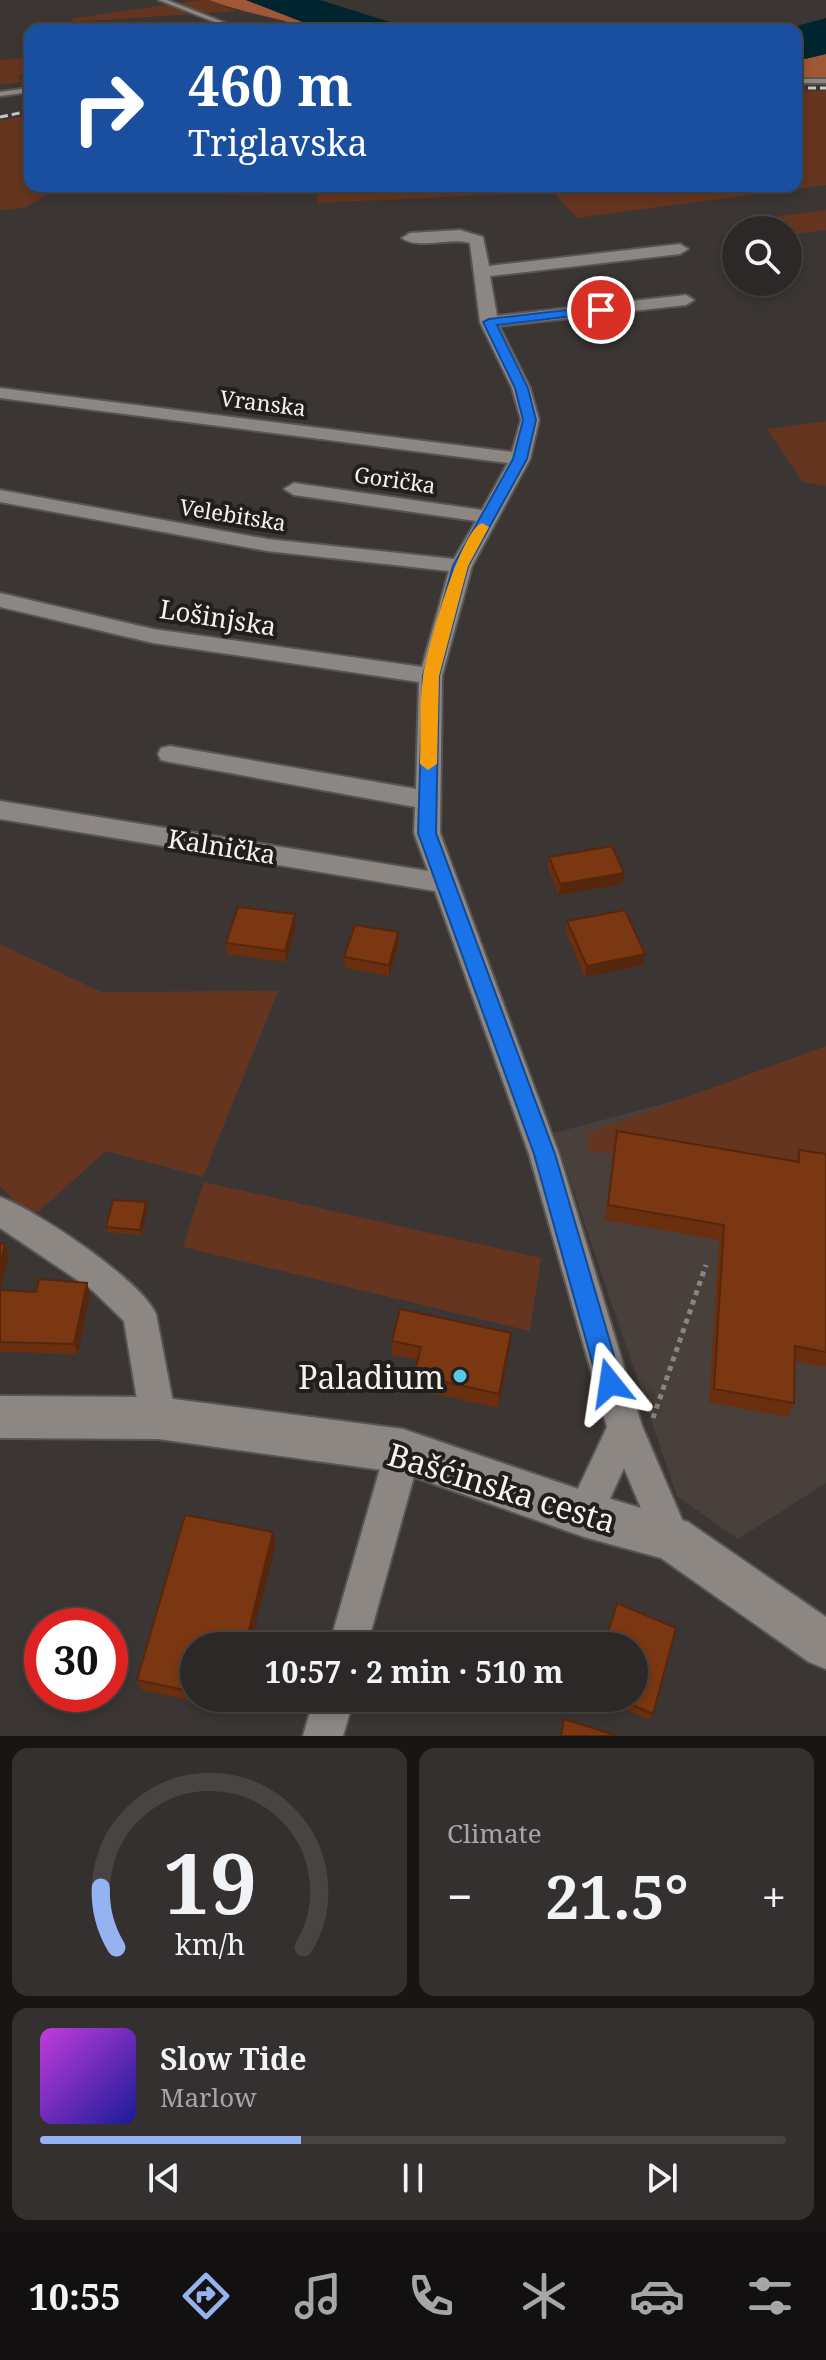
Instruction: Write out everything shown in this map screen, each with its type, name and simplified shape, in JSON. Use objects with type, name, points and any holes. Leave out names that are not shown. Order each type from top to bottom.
[{"type":"street","points":[[410,238],[460,235],[477,240],[489,322],[521,388],[530,420],[520,459],[461,566],[431,676],[427,833],[544,1154],[672,1538]]},
{"type":"street","points":[[480,272],[680,249]]},
{"type":"street","points":[[489,322],[686,300]]},
{"type":"street","name":"Vranska","points":[[0,393],[520,459]]},
{"type":"street","name":"Gorička","points":[[294,489],[488,517]]},
{"type":"street","name":"Velebitska","points":[[0,496],[267,545],[461,566]]},
{"type":"street","name":"Lošinjska","points":[[0,600],[153,636],[431,676]]},
{"type":"street","points":[[170,754],[427,800]]},
{"type":"street","name":"Kalnička","points":[[0,810],[444,883]]},
{"type":"street","points":[[0,1211],[104,1279],[139,1314],[158,1418]]},
{"type":"street","name":"Bašćinska cesta","points":[[0,1417],[158,1418],[403,1451],[584,1514],[672,1538],[826,1645]]},
{"type":"street","points":[[584,1514],[637,1430]]},
{"type":"street","points":[[352,1632],[403,1451]]},
{"type":"street","points":[[323,1736],[330,1712]]},
{"type":"lane","points":[[162,0],[224,24]]},
{"type":"lane","points":[[802,81],[826,81]]},
{"type":"lane","points":[[0,94],[24,91]]},
{"type":"path","points":[[637,1430],[706,1265]]},
{"type":"shaded area","points":[[209,0],[236,11],[75,22],[70,19]]},
{"type":"shaded area","points":[[209,0],[246,0],[308,24],[294,24]]},
{"type":"shaded area","points":[[826,54],[826,85],[802,85],[802,60]]},
{"type":"shaded area","points":[[24,58],[24,74],[18,76],[22,82],[0,85],[0,60]]},
{"type":"shaded area","points":[[802,91],[826,91],[826,185],[802,188]]},
{"type":"shaded area","points":[[24,116],[24,192],[51,192],[25,208],[0,210],[0,121]]},
{"type":"shaded area","points":[[165,192],[263,192],[262,195]]},
{"type":"shaded area","points":[[318,192],[553,192],[317,203]]},
{"type":"shaded area","points":[[553,192],[773,192],[577,218]]},
{"type":"shaded area","points":[[826,210],[826,230],[802,233],[802,216],[780,216]]},
{"type":"shaded area","points":[[826,421],[826,486],[803,482],[767,429]]},
{"type":"shaded area","points":[[0,944],[101,992],[278,991],[203,1177],[106,1151],[29,1220],[0,1185]]},
{"type":"shaded area","points":[[826,1046],[826,1170],[614,1147],[613,1155],[586,1150],[589,1133]]},
{"type":"shaded area","points":[[826,1060],[826,1483],[738,1539],[677,1496],[554,1133]]},
{"type":"shaded area","points":[[204,1182],[541,1258],[530,1331],[183,1247]]},
{"type":"water","points":[[246,0],[320,0],[396,24],[308,24]]},
{"type":"water","points":[[826,18],[826,54],[802,60],[802,25]]},
{"type":"building","points":[[612,846],[624,873],[560,884],[549,857]]},
{"type":"building","points":[[238,907],[295,914],[285,951],[226,943]]},
{"type":"building","points":[[625,910],[645,954],[587,966],[567,921]]},
{"type":"building","points":[[355,925],[398,932],[389,965],[344,957]]},
{"type":"building","points":[[617,1131],[799,1162],[799,1150],[826,1154],[826,1352],[795,1346],[794,1403],[714,1389],[724,1225],[608,1205]]},
{"type":"building","points":[[113,1200],[146,1202],[140,1230],[106,1227]]},
{"type":"building","points":[[0,1243],[5,1244],[0,1265]]},
{"type":"building","points":[[39,1279],[87,1283],[74,1344],[0,1342],[0,1290],[36,1292]]},
{"type":"building","points":[[400,1309],[511,1333],[499,1394],[414,1375],[421,1347],[392,1341]]},
{"type":"building","points":[[185,1515],[273,1532],[248,1632],[180,1632],[180,1689],[137,1680]]},
{"type":"building","points":[[617,1603],[676,1628],[653,1714],[648,1712],[648,1632],[608,1632]]},
{"type":"building","points":[[564,1719],[618,1736],[561,1736]]},
{"type":"railway","points":[[802,88],[826,88]]},
{"type":"railway","points":[[0,117],[24,112]]},
{"type":"slow traffic","points":[[428,764],[431,676],[461,566],[482,527]]},
{"type":"place","name":"Paladium","points":[[460,1376]]},
{"type":"route","points":[[601,310],[489,322],[521,388],[530,420],[520,459],[461,566],[431,676],[427,833],[544,1154],[610,1383]]}]
